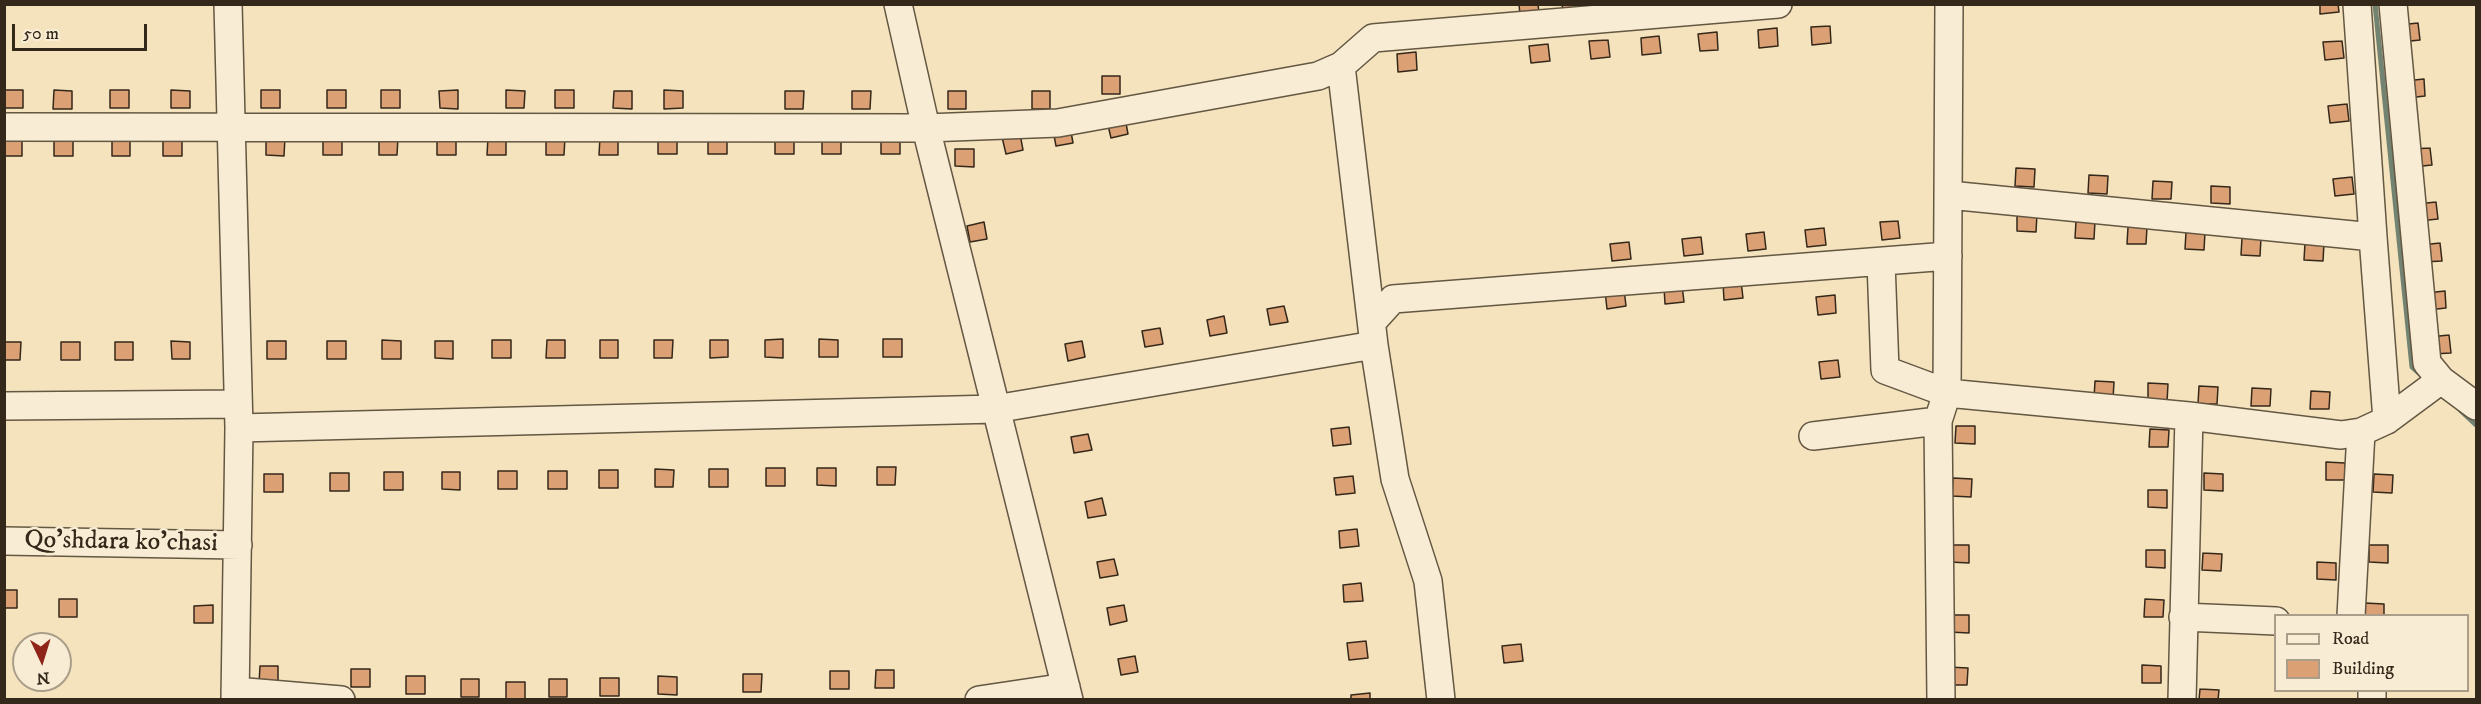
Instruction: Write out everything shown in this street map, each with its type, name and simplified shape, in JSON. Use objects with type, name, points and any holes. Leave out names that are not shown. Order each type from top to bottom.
[{"type":"street","points":[[228,4],[238,416],[235,695],[341,699]]},
{"type":"street","points":[[898,4],[926,128],[1067,693],[979,699]]},
{"type":"street","points":[[4,127],[926,128],[1058,123],[1318,76],[1341,66],[1373,38],[1778,4]]},
{"type":"street","points":[[1941,699],[1938,421],[1947,393],[1949,4]]},
{"type":"street","points":[[2357,4],[2386,420]]},
{"type":"street","points":[[2393,4],[2427,363],[2441,380],[2476,406]]},
{"type":"street","points":[[1341,66],[1373,334],[1395,479],[1428,581],[1441,699]]},
{"type":"street","points":[[1949,195],[2373,237]]},
{"type":"street","points":[[4,406],[238,416],[995,409],[1373,334],[1393,299],[1948,256]]},
{"type":"street","points":[[1881,262],[1885,370],[1947,393],[2189,416],[2341,435],[2361,432],[2386,420],[2441,380]]},
{"type":"street","points":[[2182,699],[2189,416]]},
{"type":"street","points":[[1813,436],[1938,421]]},
{"type":"street","points":[[2350,614],[2361,432]]},
{"type":"street","name":"Qo'shdara ko'chasi","points":[[4,541],[238,545]]},
{"type":"street","points":[[2183,617],[2274,621]]},
{"type":"building","points":[[1519,4],[1538,4],[1539,13],[1520,15]]},
{"type":"building","points":[[1562,4],[1581,4],[1582,9],[1563,11]]},
{"type":"building","points":[[2320,4],[2338,4],[2339,12],[2320,14]]},
{"type":"building","points":[[2418,23],[2420,40],[2401,42],[2399,25]]},
{"type":"building","points":[[1830,26],[1831,43],[1812,45],[1811,27]]},
{"type":"building","points":[[1777,28],[1778,46],[1759,48],[1758,30]]},
{"type":"building","points":[[1717,32],[1718,50],[1700,51],[1698,34]]},
{"type":"building","points":[[1659,36],[1661,53],[1642,55],[1641,38]]},
{"type":"building","points":[[1608,40],[1610,57],[1591,59],[1589,41]]},
{"type":"building","points":[[2342,41],[2344,58],[2325,60],[2323,42]]},
{"type":"building","points":[[1548,44],[1550,61],[1531,63],[1529,46]]},
{"type":"building","points":[[1416,52],[1417,70],[1398,72],[1397,54]]},
{"type":"building","points":[[1102,76],[1120,76],[1120,94],[1102,94]]},
{"type":"building","points":[[2424,79],[2425,96],[2407,98],[2405,81]]},
{"type":"building","points":[[4,90],[23,90],[23,108],[4,108]]},
{"type":"building","points":[[54,90],[72,91],[72,109],[53,109]]},
{"type":"building","points":[[110,90],[129,90],[129,108],[110,108]]},
{"type":"building","points":[[171,90],[190,91],[190,108],[171,108]]},
{"type":"building","points":[[261,90],[280,90],[280,108],[261,108]]},
{"type":"building","points":[[327,90],[346,90],[346,108],[327,108]]},
{"type":"building","points":[[381,90],[400,90],[400,108],[381,108]]},
{"type":"building","points":[[458,90],[458,109],[440,108],[439,91]]},
{"type":"building","points":[[506,90],[525,91],[524,108],[506,108]]},
{"type":"building","points":[[555,90],[574,90],[574,108],[555,108]]},
{"type":"building","points":[[664,90],[683,91],[683,108],[664,109]]},
{"type":"building","points":[[614,91],[632,91],[632,109],[613,108]]},
{"type":"building","points":[[785,91],[804,91],[803,109],[785,109]]},
{"type":"building","points":[[852,91],[871,91],[870,109],[852,109]]},
{"type":"building","points":[[948,91],[966,91],[966,109],[948,109]]},
{"type":"building","points":[[1032,91],[1050,91],[1050,109],[1032,109]]},
{"type":"building","points":[[2347,104],[2349,121],[2330,123],[2328,106]]},
{"type":"building","points":[[1125,118],[1128,134],[1111,138],[1107,121]]},
{"type":"building","points":[[1070,126],[1073,143],[1056,146],[1053,130]]},
{"type":"building","points":[[1020,134],[1023,150],[1006,154],[1002,137]]},
{"type":"building","points":[[658,136],[677,136],[677,154],[658,154]]},
{"type":"building","points":[[708,136],[727,136],[727,154],[708,154]]},
{"type":"building","points":[[775,136],[794,136],[794,154],[775,154]]},
{"type":"building","points":[[822,136],[841,136],[841,154],[822,154]]},
{"type":"building","points":[[881,136],[900,136],[900,154],[881,154]]},
{"type":"building","points":[[266,137],[285,137],[284,156],[266,155]]},
{"type":"building","points":[[323,137],[342,137],[342,155],[323,155]]},
{"type":"building","points":[[379,137],[398,137],[397,155],[379,155]]},
{"type":"building","points":[[437,137],[456,137],[456,155],[437,155]]},
{"type":"building","points":[[488,137],[506,137],[506,155],[487,155]]},
{"type":"building","points":[[546,137],[565,137],[564,155],[546,155]]},
{"type":"building","points":[[600,137],[618,137],[618,155],[599,155]]},
{"type":"building","points":[[4,138],[22,138],[22,156],[4,156]]},
{"type":"building","points":[[54,138],[73,138],[73,156],[54,156]]},
{"type":"building","points":[[112,138],[130,138],[130,156],[112,156]]},
{"type":"building","points":[[163,138],[182,138],[182,156],[163,156]]},
{"type":"building","points":[[2430,148],[2432,165],[2413,167],[2411,149]]},
{"type":"building","points":[[955,149],[974,149],[974,167],[955,166]]},
{"type":"building","points":[[2016,168],[2035,169],[2034,187],[2015,186]]},
{"type":"building","points":[[2089,175],[2108,176],[2107,194],[2088,193]]},
{"type":"building","points":[[2352,177],[2354,194],[2335,196],[2333,179]]},
{"type":"building","points":[[2153,181],[2172,182],[2171,199],[2152,199]]},
{"type":"building","points":[[2211,186],[2230,187],[2230,204],[2211,203]]},
{"type":"building","points":[[2436,202],[2438,219],[2419,221],[2417,204]]},
{"type":"building","points":[[2017,213],[2037,214],[2036,232],[2017,231]]},
{"type":"building","points":[[1898,221],[1900,238],[1882,240],[1880,222]]},
{"type":"building","points":[[2076,221],[2095,221],[2094,239],[2075,238]]},
{"type":"building","points":[[984,222],[987,239],[970,242],[967,226]]},
{"type":"building","points":[[2128,227],[2147,227],[2146,244],[2127,244]]},
{"type":"building","points":[[1824,228],[1826,245],[1807,247],[1805,230]]},
{"type":"building","points":[[1764,232],[1766,249],[1748,251],[1746,234]]},
{"type":"building","points":[[2186,232],[2205,232],[2204,250],[2185,249]]},
{"type":"building","points":[[1701,237],[1703,254],[1684,256],[1682,239]]},
{"type":"building","points":[[2242,238],[2261,238],[2260,256],[2241,255]]},
{"type":"building","points":[[1629,242],[1631,259],[1612,261],[1610,244]]},
{"type":"building","points":[[2305,243],[2324,243],[2323,261],[2304,260]]},
{"type":"building","points":[[2440,243],[2442,261],[2423,262],[2421,245]]},
{"type":"building","points":[[1741,281],[1743,298],[1724,300],[1723,283]]},
{"type":"building","points":[[1682,285],[1684,302],[1665,304],[1664,287]]},
{"type":"building","points":[[1624,289],[1626,306],[1607,309],[1605,291]]},
{"type":"building","points":[[2445,291],[2446,308],[2428,310],[2426,293]]},
{"type":"building","points":[[1835,295],[1836,313],[1818,315],[1816,297]]},
{"type":"building","points":[[1284,306],[1288,322],[1270,325],[1267,309]]},
{"type":"building","points":[[1224,316],[1227,333],[1210,336],[1207,320]]},
{"type":"building","points":[[1160,328],[1163,344],[1145,347],[1142,331]]},
{"type":"building","points":[[2449,335],[2451,353],[2432,354],[2430,337]]},
{"type":"building","points":[[783,339],[783,358],[765,357],[765,340]]},
{"type":"building","points":[[819,339],[838,340],[838,357],[819,357]]},
{"type":"building","points":[[883,339],[902,339],[902,357],[883,357]]},
{"type":"building","points":[[382,340],[401,341],[401,359],[382,359]]},
{"type":"building","points":[[492,340],[511,340],[511,358],[492,358]]},
{"type":"building","points":[[547,340],[565,340],[565,358],[546,358]]},
{"type":"building","points":[[600,340],[618,340],[618,358],[600,358]]},
{"type":"building","points":[[654,340],[673,340],[672,358],[654,358]]},
{"type":"building","points":[[710,340],[728,340],[728,357],[710,358]]},
{"type":"building","points":[[171,341],[190,342],[190,359],[172,359]]},
{"type":"building","points":[[267,341],[286,341],[286,359],[267,359]]},
{"type":"building","points":[[327,341],[346,341],[346,359],[327,359]]},
{"type":"building","points":[[435,341],[453,341],[453,359],[435,358]]},
{"type":"building","points":[[1082,341],[1085,357],[1068,361],[1065,344]]},
{"type":"building","points":[[4,342],[21,342],[20,360],[4,360]]},
{"type":"building","points":[[61,342],[80,342],[80,360],[61,360]]},
{"type":"building","points":[[115,342],[133,342],[133,360],[115,360]]},
{"type":"building","points":[[1838,360],[1840,377],[1821,379],[1819,362]]},
{"type":"building","points":[[2095,381],[2114,382],[2113,399],[2094,399]]},
{"type":"building","points":[[2148,383],[2168,384],[2167,402],[2148,401]]},
{"type":"building","points":[[2199,386],[2218,387],[2217,404],[2198,404]]},
{"type":"building","points":[[2252,388],[2271,389],[2270,406],[2251,406]]},
{"type":"building","points":[[2311,391],[2330,392],[2329,409],[2310,409]]},
{"type":"building","points":[[1956,426],[1975,426],[1975,444],[1955,443]]},
{"type":"building","points":[[1349,427],[1351,444],[1333,446],[1331,429]]},
{"type":"building","points":[[2150,429],[2169,430],[2168,447],[2149,447]]},
{"type":"building","points":[[1088,434],[1092,450],[1074,453],[1071,437]]},
{"type":"building","points":[[2326,462],[2345,463],[2345,480],[2326,480]]},
{"type":"building","points":[[877,467],[896,467],[895,485],[877,485]]},
{"type":"building","points":[[766,468],[785,468],[785,486],[766,486]]},
{"type":"building","points":[[817,468],[836,468],[836,486],[817,485]]},
{"type":"building","points":[[655,469],[674,470],[673,487],[655,487]]},
{"type":"building","points":[[709,469],[728,469],[728,487],[709,487]]},
{"type":"building","points":[[599,470],[618,470],[618,488],[599,488]]},
{"type":"building","points":[[498,471],[517,471],[517,489],[498,489]]},
{"type":"building","points":[[548,471],[567,471],[567,489],[548,489]]},
{"type":"building","points":[[384,472],[403,472],[403,490],[384,490]]},
{"type":"building","points":[[442,472],[460,472],[460,490],[442,489]]},
{"type":"building","points":[[330,473],[349,473],[349,491],[330,491]]},
{"type":"building","points":[[2204,473],[2223,474],[2223,491],[2204,490]]},
{"type":"building","points":[[264,474],[283,474],[283,492],[264,492]]},
{"type":"building","points":[[2374,474],[2393,475],[2392,493],[2373,492]]},
{"type":"building","points":[[1353,476],[1355,493],[1336,495],[1334,478]]},
{"type":"building","points":[[1953,478],[1972,479],[1971,497],[1952,496]]},
{"type":"building","points":[[2148,490],[2167,490],[2167,508],[2148,507]]},
{"type":"building","points":[[1102,498],[1106,515],[1088,518],[1085,502]]},
{"type":"building","points":[[1357,529],[1359,546],[1340,548],[1339,531]]},
{"type":"building","points":[[1950,545],[1969,545],[1969,563],[1950,562]]},
{"type":"building","points":[[2369,545],[2388,545],[2388,563],[2369,562]]},
{"type":"building","points":[[2146,550],[2165,550],[2165,568],[2146,567]]},
{"type":"building","points":[[2203,553],[2222,554],[2221,571],[2202,570]]},
{"type":"building","points":[[1114,559],[1118,575],[1100,578],[1097,562]]},
{"type":"building","points":[[2317,562],[2336,563],[2336,580],[2317,579]]},
{"type":"building","points":[[1361,583],[1363,601],[1344,602],[1343,585]]},
{"type":"building","points":[[4,590],[17,590],[17,608],[4,608]]},
{"type":"building","points":[[59,599],[77,599],[77,617],[59,617]]},
{"type":"building","points":[[2145,599],[2164,600],[2163,617],[2144,617]]},
{"type":"building","points":[[2365,603],[2384,604],[2384,614],[2365,614]]},
{"type":"building","points":[[213,605],[213,623],[194,623],[194,606]]},
{"type":"building","points":[[1124,605],[1127,621],[1110,625],[1107,608]]},
{"type":"building","points":[[1950,615],[1969,615],[1969,633],[1949,632]]},
{"type":"building","points":[[1366,641],[1368,658],[1349,660],[1347,643]]},
{"type":"building","points":[[1521,644],[1523,661],[1504,663],[1502,646]]},
{"type":"building","points":[[1135,656],[1138,672],[1121,675],[1118,659]]},
{"type":"building","points":[[2142,665],[2161,666],[2161,683],[2142,683]]},
{"type":"building","points":[[260,666],[278,666],[278,684],[259,684]]},
{"type":"building","points":[[1948,667],[1968,668],[1967,685],[1948,685]]},
{"type":"building","points":[[351,669],[370,669],[370,687],[351,687]]},
{"type":"building","points":[[876,670],[894,670],[894,688],[875,688]]},
{"type":"building","points":[[830,671],[849,671],[849,689],[830,689]]},
{"type":"building","points":[[743,674],[762,674],[761,692],[743,692]]},
{"type":"building","points":[[406,676],[425,676],[425,694],[406,694]]},
{"type":"building","points":[[658,676],[677,677],[677,695],[658,694]]},
{"type":"building","points":[[600,678],[619,678],[619,696],[600,696]]},
{"type":"building","points":[[461,679],[479,679],[479,697],[461,697]]},
{"type":"building","points":[[549,679],[567,679],[567,697],[549,697]]},
{"type":"building","points":[[506,682],[525,682],[525,700],[506,700]]},
{"type":"building","points":[[2200,689],[2219,690],[2218,700],[2199,700]]},
{"type":"building","points":[[1370,693],[1370,700],[1351,700],[1351,695]]},
{"type":"waterway","points":[[2375,4],[2412,367],[2422,376]]},
{"type":"waterway","points":[[2460,410],[2476,425]]}]
